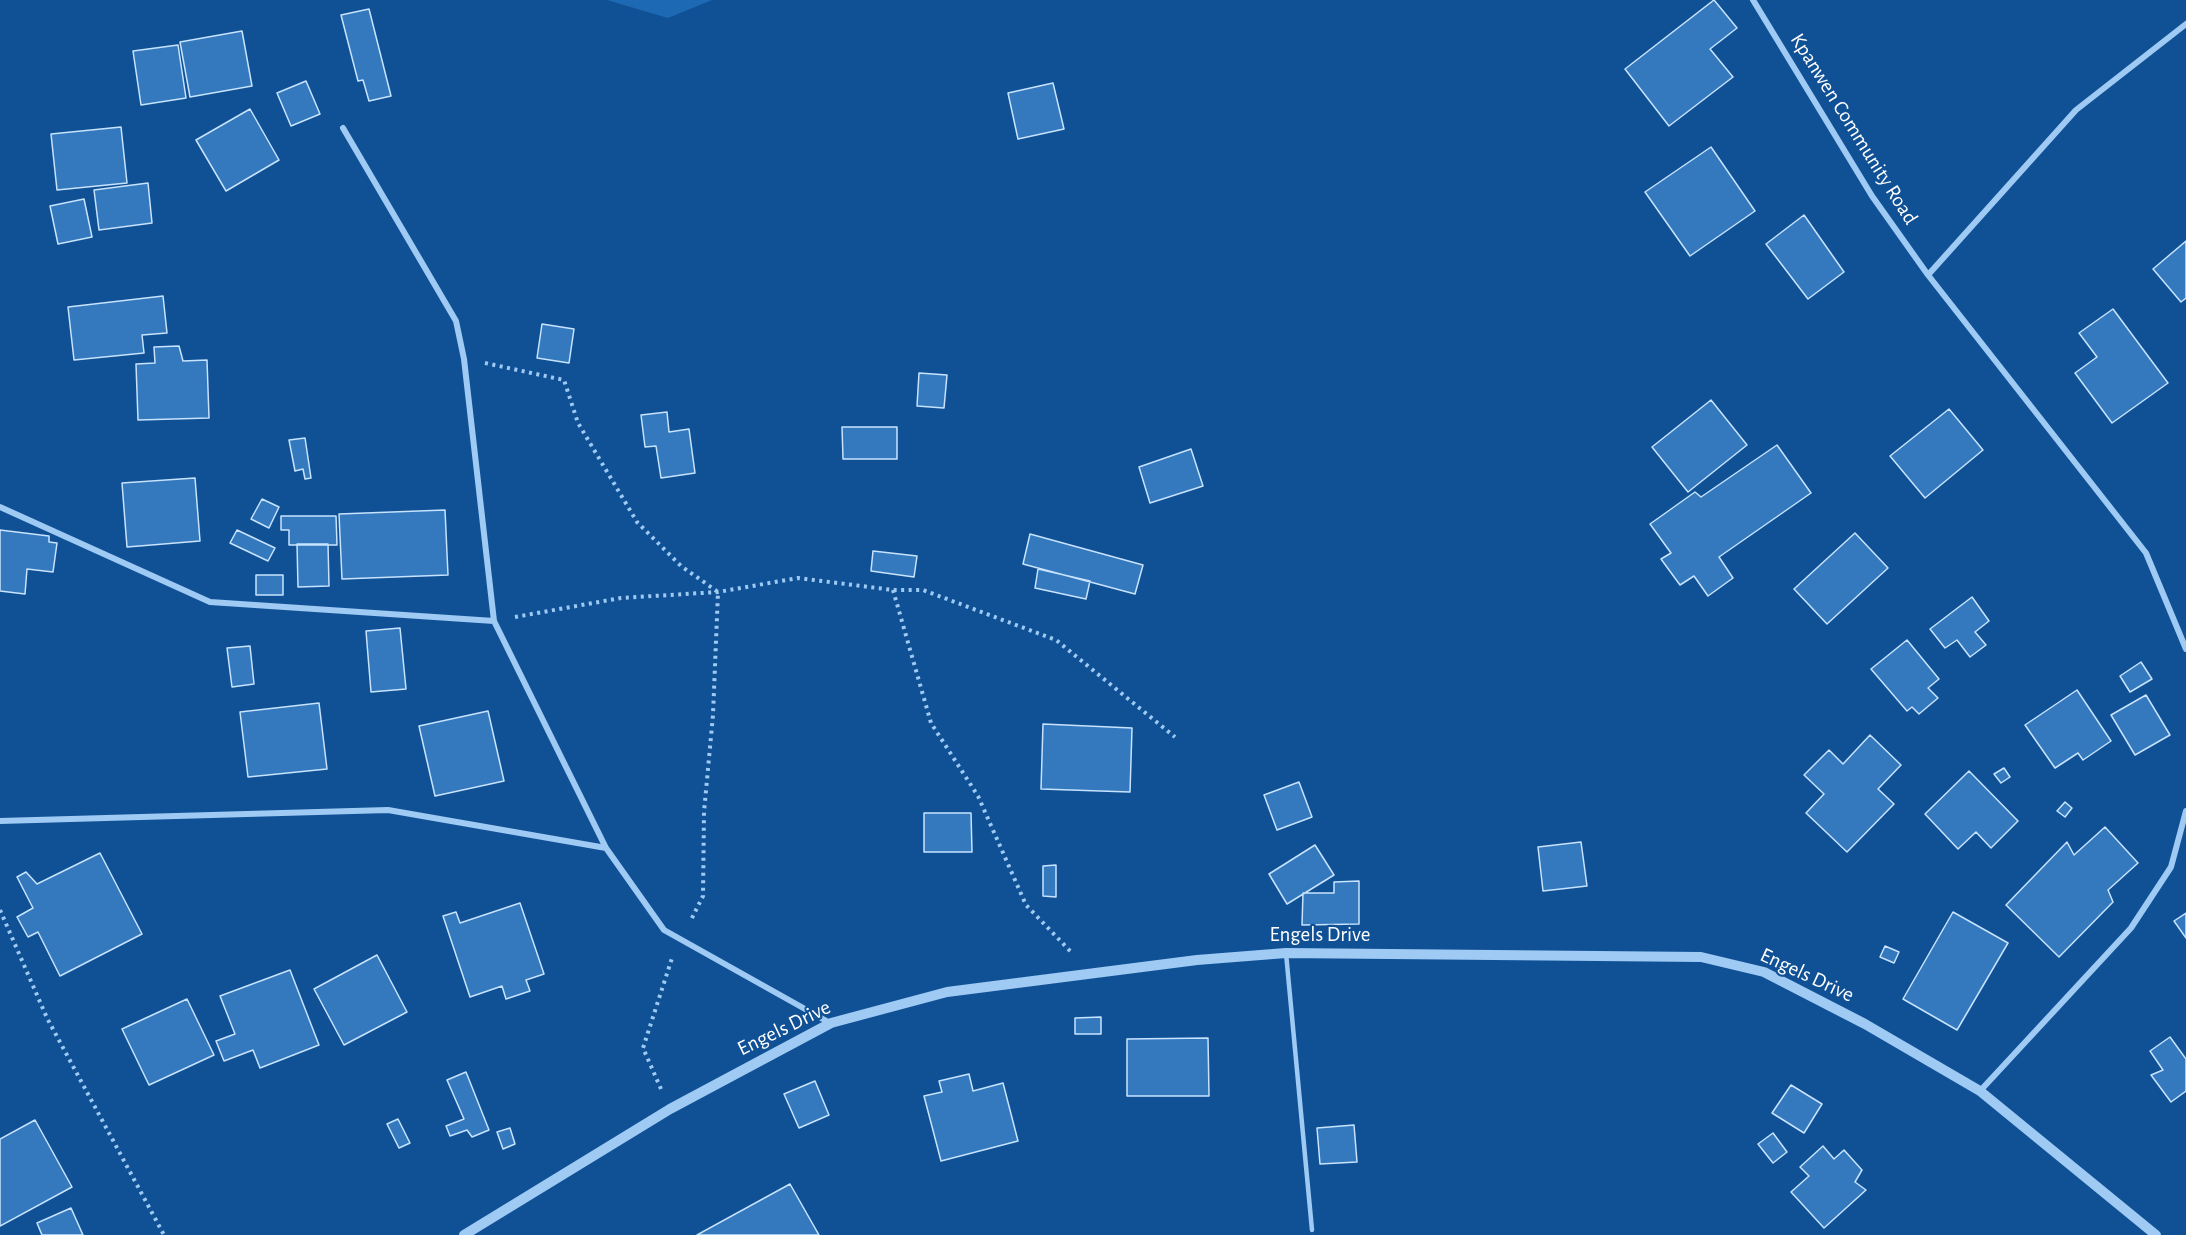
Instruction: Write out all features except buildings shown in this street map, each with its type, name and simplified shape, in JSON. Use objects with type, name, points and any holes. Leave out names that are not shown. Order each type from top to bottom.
[{"type":"street","name":"Kpanwen Community Road","points":[[1753,0],[1872,196],[1928,274],[2146,553],[2186,650]]},
{"type":"street","points":[[1928,274],[2076,110],[2186,24]]},
{"type":"street","points":[[343,128],[456,321],[464,359],[494,621],[606,848],[664,930],[831,1023]]},
{"type":"street","points":[[0,507],[210,602],[494,621]]},
{"type":"street","points":[[0,821],[388,810],[606,848]]},
{"type":"street","points":[[1980,1091],[2131,928],[2170,867],[2186,811]]},
{"type":"street","name":"Engels Drive","points":[[464,1235],[670,1109],[831,1023],[947,992],[1197,960],[1286,953],[1701,957],[1764,972],[1865,1024],[1980,1091],[2156,1235]]},
{"type":"lane","points":[[1286,953],[1312,1230]]},
{"type":"path","points":[[464,359],[564,380],[578,423],[637,522],[681,566],[718,592]]},
{"type":"path","points":[[494,621],[621,598],[718,592],[798,578],[892,590],[923,590],[1056,640],[1175,736]]},
{"type":"path","points":[[892,590],[932,723],[978,796],[1026,904],[1091,974]]},
{"type":"path","points":[[670,1109],[643,1048],[667,968],[703,896],[704,812],[713,715],[718,592]]},
{"type":"path","points":[[0,910],[47,1018],[164,1235]]},
{"type":"shaded area","points":[[607,0],[712,0],[668,18]]}]
